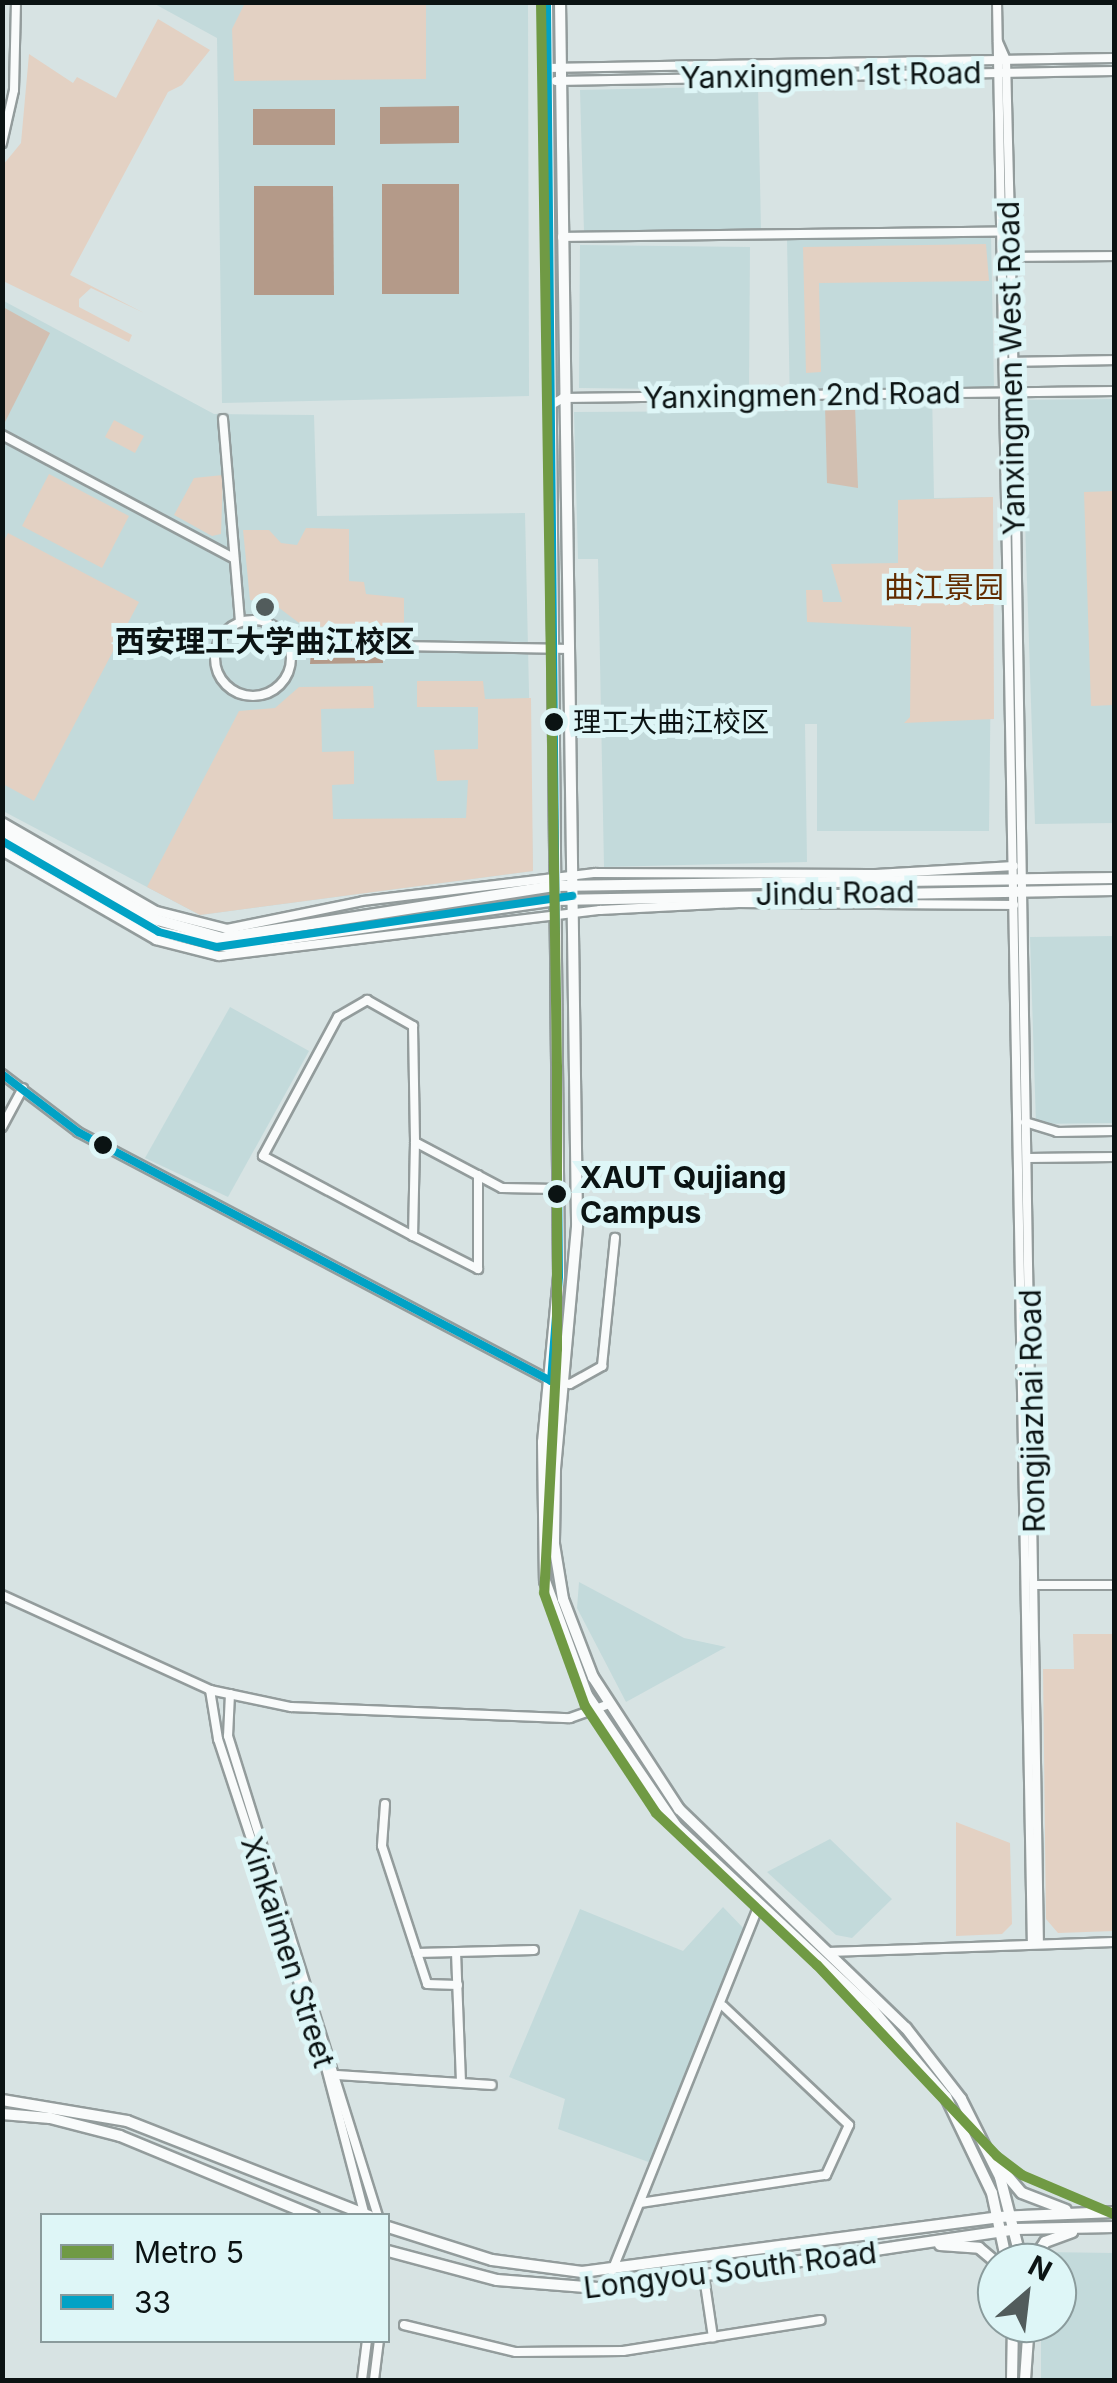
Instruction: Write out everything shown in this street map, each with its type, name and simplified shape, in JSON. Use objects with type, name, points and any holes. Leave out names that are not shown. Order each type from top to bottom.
[{"type":"main road","points":[[546,2],[551,405],[572,906],[576,1259],[556,1381],[541,1514],[545,1581],[557,1625],[596,1710],[676,1826],[851,1988],[921,2063],[969,2138],[1004,2243]]},
{"type":"main road","points":[[560,2],[563,398],[554,882],[558,1189],[555,1558],[572,1629],[610,1704],[692,1825],[828,1952],[932,2060],[989,2152],[1026,2196],[1081,2213]]},
{"type":"main road","name":"Jindu Road","points":[[2,830],[154,920],[222,938],[554,882],[1015,874],[1114,878]]},
{"type":"main road","name":"Jindu Road","points":[[2,840],[143,924],[217,947],[554,900],[572,906],[1114,890]]},
{"type":"main road","points":[[2,2100],[127,2121],[363,2213]]},
{"type":"main road","points":[[2,2114],[50,2118],[146,2144],[307,2213]]},
{"type":"main road","points":[[989,2152],[1018,2243]]},
{"type":"main road","name":"Longyou South Road","points":[[390,2228],[531,2268],[612,2271],[998,2217],[1114,2212]]},
{"type":"main road","name":"Longyou South Road","points":[[390,2252],[482,2277],[551,2288],[611,2289],[929,2245],[1016,2229],[1114,2227]]},
{"type":"main road","points":[[1047,2243],[1088,2228]]},
{"type":"main road","points":[[929,2245],[977,2248]]},
{"type":"main road","points":[[1012,2380],[1013,2343]]},
{"type":"main road","points":[[1024,2380],[1027,2343]]},
{"type":"street","points":[[2,143],[16,44],[16,2]]},
{"type":"street","name":"Yanxingmen West Road","points":[[997,2],[998,232],[1010,392]]},
{"type":"street","points":[[2,40],[16,44]]},
{"type":"street","name":"Yanxingmen West Road","points":[[998,42],[1006,60],[1015,874]]},
{"type":"street","points":[[2,48],[16,44]]},
{"type":"street","name":"Yanxingmen 1st Road","points":[[547,68],[1114,58]]},
{"type":"street","name":"Yanxingmen 1st Road","points":[[547,82],[1114,71]]},
{"type":"street","points":[[562,237],[998,232]]},
{"type":"street","points":[[1008,258],[1114,256]]},
{"type":"street","points":[[1009,362],[1114,360]]},
{"type":"street","name":"Yanxingmen 2nd Road","points":[[551,405],[563,398],[1114,391]]},
{"type":"street","points":[[223,419],[240,622]]},
{"type":"street","points":[[2,435],[233,558]]},
{"type":"street","points":[[263,621],[288,644],[291,666],[281,685],[263,696],[241,695],[222,682],[214,660],[221,636],[240,622],[263,621]]},
{"type":"street","points":[[288,644],[561,648]]},
{"type":"street","points":[[2,822],[156,912],[208,928],[264,926],[363,901],[554,882]]},
{"type":"street","points":[[2,851],[156,940],[219,956],[555,913],[572,906],[1014,904]]},
{"type":"street","name":"Rongjiazhai Road","points":[[1015,874],[1028,1158],[1036,1944]]},
{"type":"street","name":"Rongjiazhai Road","points":[[1017,891],[1014,904],[1036,1944]]},
{"type":"street","points":[[414,1236],[413,1026],[366,1000],[338,1017],[263,1156],[414,1236],[478,1269],[478,1175]]},
{"type":"street","points":[[2,1074],[78,1132],[556,1381],[570,1384],[602,1366],[614,1238]]},
{"type":"street","points":[[2,1127],[24,1088]]},
{"type":"street","points":[[1025,1122],[1057,1132],[1114,1132]]},
{"type":"street","points":[[415,1142],[502,1188],[558,1189]]},
{"type":"street","points":[[1028,1158],[1114,1157]]},
{"type":"street","points":[[1034,1585],[1114,1585]]},
{"type":"street","points":[[2,1595],[210,1690],[230,1694],[318,1709],[570,1718],[610,1704]]},
{"type":"street","name":"Xinkaimen Street","points":[[210,1690],[218,1740],[323,2056],[366,2213]]},
{"type":"street","name":"Xinkaimen Street","points":[[230,1694],[228,1736],[377,2213]]},
{"type":"street","points":[[386,1804],[382,1846],[427,1984],[458,1985]]},
{"type":"street","points":[[612,2271],[723,2006],[759,1906]]},
{"type":"street","points":[[828,1952],[1114,1942]]},
{"type":"street","points":[[417,1953],[534,1950]]},
{"type":"street","points":[[456,1952],[461,2083]]},
{"type":"street","points":[[640,2204],[826,2175],[849,2126],[723,2006]]},
{"type":"street","points":[[337,2075],[492,2085]]},
{"type":"street","points":[[704,2277],[712,2337]]},
{"type":"street","points":[[404,2325],[516,2352],[623,2351],[822,2320]]},
{"type":"street","points":[[362,2380],[367,2343]]},
{"type":"street","points":[[374,2380],[380,2343]]},
{"type":"shaded area","points":[[153,3],[528,3],[529,396],[222,403],[217,38]]},
{"type":"shaded area","points":[[758,86],[761,230],[584,232],[580,90]]},
{"type":"shaded area","points":[[459,106],[459,143],[380,144],[380,107]]},
{"type":"shaded area","points":[[253,109],[335,109],[335,145],[253,145]]},
{"type":"shaded area","points":[[382,184],[459,184],[459,294],[382,294]]},
{"type":"shaded area","points":[[254,186],[333,186],[334,295],[254,295]]},
{"type":"shaded area","points":[[991,234],[994,388],[932,390],[934,498],[993,497],[989,831],[817,831],[817,724],[805,724],[807,862],[604,867],[598,559],[578,559],[574,412],[790,411],[787,237]]},
{"type":"shaded area","points":[[580,245],[750,247],[749,390],[579,388]]},
{"type":"shaded area","name":"西安理工大学曲江校区","points":[[2,300],[214,414],[314,415],[317,516],[525,513],[533,871],[200,915],[3,811]]},
{"type":"shaded area","points":[[3,307],[50,333],[2,424]]},
{"type":"shaded area","points":[[1114,399],[1114,823],[1035,824],[1021,400]]},
{"type":"shaded area","points":[[825,405],[855,405],[858,488],[827,483]]},
{"type":"shaded area","points":[[383,651],[383,663],[310,664],[311,652]]},
{"type":"shaded area","points":[[1114,936],[1114,1123],[1036,1124],[1030,937]]},
{"type":"shaded area","points":[[230,1007],[309,1051],[228,1197],[145,1158]]},
{"type":"shaded area","points":[[579,1582],[684,1638],[726,1647],[626,1702],[577,1608]]},
{"type":"shaded area","points":[[830,1839],[892,1899],[852,1938],[836,1935],[767,1872]]},
{"type":"shaded area","points":[[723,1907],[748,1933],[654,2164],[558,2129],[565,2099],[509,2077],[580,1909],[683,1951]]},
{"type":"shaded area","points":[[1077,2252],[1114,2253],[1114,2380],[1041,2380],[1041,2343],[1077,2343]]},
{"type":"green space","points":[[245,3],[426,3],[426,79],[234,81],[232,29]]},
{"type":"green space","points":[[158,19],[210,50],[182,85],[168,92],[70,275],[144,313],[91,288],[79,299],[79,307],[132,335],[129,342],[3,281],[3,165],[21,143],[29,54],[73,83],[77,77],[116,98]]},
{"type":"green space","points":[[986,244],[989,281],[819,283],[821,372],[806,373],[803,247]]},
{"type":"green space","points":[[114,420],[144,436],[135,453],[105,437]]},
{"type":"green space","points":[[49,474],[129,516],[102,568],[22,526]]},
{"type":"green space","points":[[223,475],[221,534],[212,536],[174,515],[194,478]]},
{"type":"green space","points":[[1114,491],[1114,705],[1091,706],[1084,492]]},
{"type":"green space","name":"曲江景园","points":[[993,497],[994,719],[904,723],[910,717],[911,627],[807,622],[806,590],[822,590],[823,602],[842,602],[831,564],[898,563],[898,500]]},
{"type":"green space","points":[[306,528],[349,529],[349,581],[364,582],[366,594],[404,598],[404,630],[303,626],[274,604],[250,600],[243,530],[269,530],[281,543],[297,545]]},
{"type":"green space","points":[[8,533],[139,602],[34,801],[3,784],[2,544]]},
{"type":"green space","points":[[417,681],[483,681],[485,699],[531,698],[533,871],[200,915],[147,887],[239,711],[275,708],[299,687],[373,686],[374,708],[321,709],[322,752],[354,751],[354,784],[332,785],[333,819],[466,818],[468,780],[437,781],[434,750],[478,749],[478,707],[417,707]]},
{"type":"green space","points":[[1073,1634],[1114,1634],[1114,1931],[1058,1933],[1046,1919],[1043,1669],[1074,1669]]},
{"type":"green space","points":[[956,1822],[1010,1843],[1012,1924],[1002,1934],[956,1936]]},
{"type":"metro line","name":"5","points":[[541,2],[557,1067],[557,1349],[544,1593],[585,1706],[656,1813],[817,1965],[997,2156],[1022,2175],[1114,2214]]},
{"type":"transit line","name":"33","points":[[2,1074],[78,1132],[551,1381],[559,1276],[547,2]]},
{"type":"transit line","name":"33","points":[[2,841],[159,932],[217,947],[572,896]]},
{"type":"place","name":"西安理工大学曲江校区","points":[[265,607]]},
{"type":"place","name":"理工大曲江校区","points":[[554,722]]},
{"type":"place","name":"XAUT Qujiang Campus","points":[[557,1194]]}]
